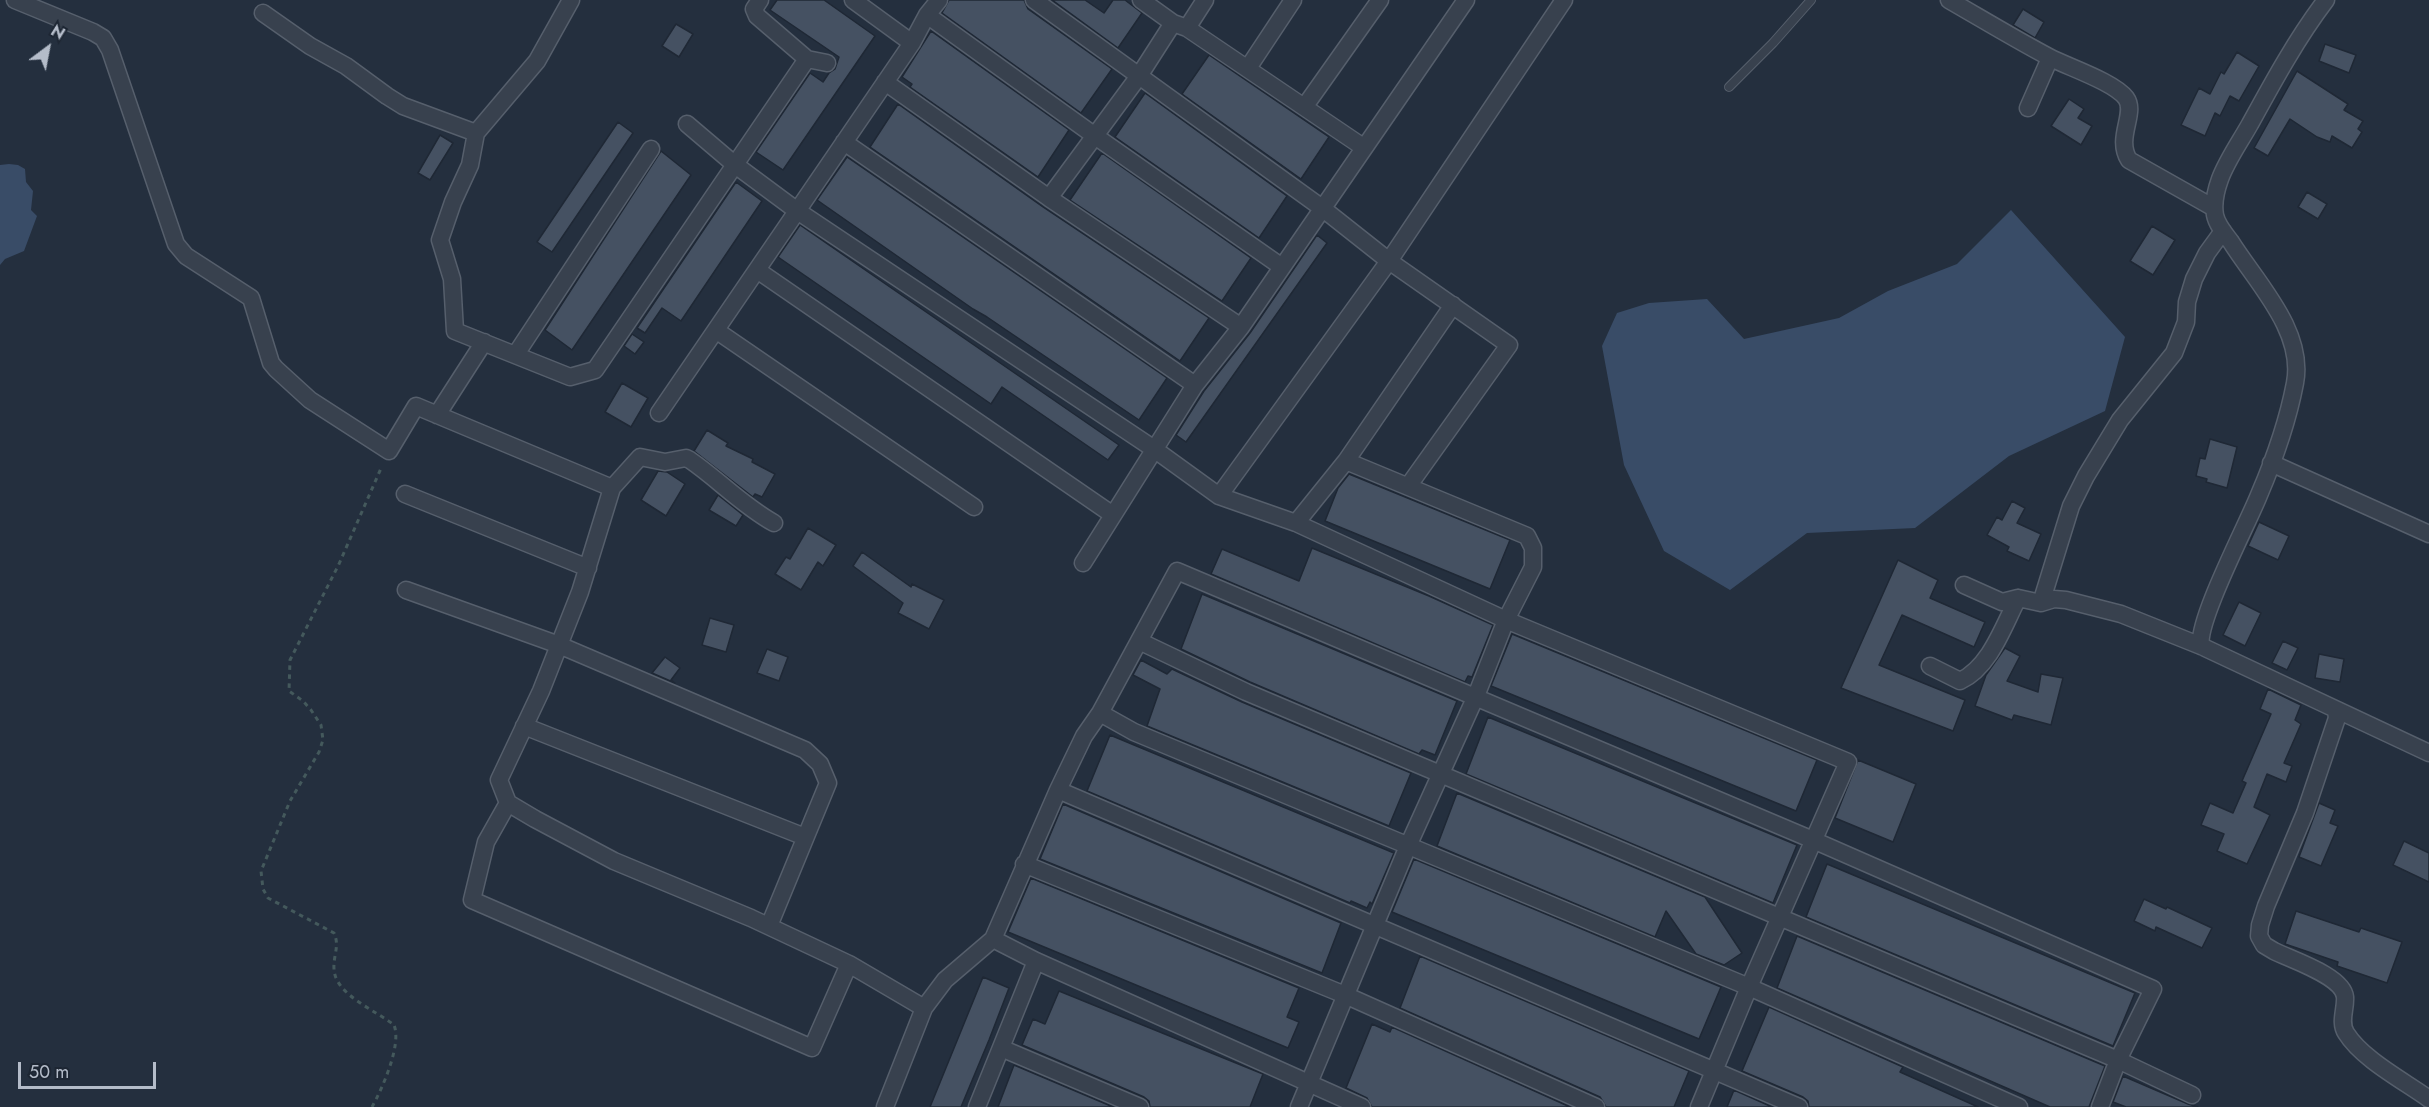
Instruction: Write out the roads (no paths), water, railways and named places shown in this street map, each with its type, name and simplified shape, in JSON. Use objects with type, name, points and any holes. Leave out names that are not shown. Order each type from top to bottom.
[{"type":"street","points":[[15,0],[103,38],[110,50],[176,244],[186,256],[251,298],[271,363],[310,400],[389,451],[416,406],[612,488]]},
{"type":"street","points":[[571,0],[537,61],[476,133],[470,165],[453,202],[440,240],[452,279],[455,331],[570,377],[595,370],[807,59]]},
{"type":"street","points":[[760,0],[754,13],[807,59],[827,63]]},
{"type":"street","points":[[853,0],[912,43]]},
{"type":"street","points":[[659,413],[717,331],[939,0]]},
{"type":"street","points":[[1034,0],[1322,208],[1389,261],[1509,345],[1409,485]]},
{"type":"street","points":[[1141,0],[1248,68],[1363,147]]},
{"type":"street","points":[[1049,198],[1139,76],[1180,25],[1205,0]]},
{"type":"street","points":[[1248,68],[1293,0]]},
{"type":"street","points":[[1305,106],[1380,0]]},
{"type":"street","points":[[1083,563],[1195,385],[1241,327],[1466,0]]},
{"type":"street","points":[[1219,496],[1389,261],[1564,0]]},
{"type":"street","points":[[1949,0],[2050,58],[2115,88],[2127,99],[2129,106],[2123,140],[2124,152],[2129,160],[2214,208]]},
{"type":"street","points":[[2201,646],[2200,638],[2212,606],[2271,463],[2293,393],[2297,369],[2284,321],[2266,291],[2219,225],[2214,208],[2220,179],[2263,99],[2326,0]]},
{"type":"street","points":[[263,13],[395,101],[476,133]]},
{"type":"street","points":[[927,15],[1282,267]]},
{"type":"street","points":[[2028,108],[2050,58]]},
{"type":"street","points":[[885,82],[1049,198],[1241,327]]},
{"type":"street","points":[[687,124],[734,164],[796,210],[1154,449],[1219,496],[1296,523],[1506,620],[1848,762],[1699,1107]]},
{"type":"street","points":[[844,142],[1195,385]]},
{"type":"street","points":[[516,354],[651,149]]},
{"type":"street","points":[[2041,603],[2071,506],[2086,476],[2120,420],[2174,353],[2186,322],[2187,302],[2194,279],[2207,253],[2223,231]]},
{"type":"street","points":[[757,270],[1113,515]]},
{"type":"street","points":[[1296,523],[1346,461],[1453,305]]},
{"type":"street","points":[[717,331],[974,507]]},
{"type":"street","points":[[437,415],[484,342]]},
{"type":"street","points":[[774,523],[756,513],[728,486],[686,458],[665,462],[640,458],[612,488],[588,568],[542,691],[499,780],[508,802],[535,819],[614,861],[769,926],[849,964],[924,1008]]},
{"type":"street","points":[[1299,1107],[1408,846],[1476,696],[1506,620],[1533,567],[1533,548],[1527,536],[1409,485],[1346,461]]},
{"type":"street","points":[[2271,463],[2429,534]]},
{"type":"street","points":[[405,494],[588,568]]},
{"type":"street","points":[[885,1107],[924,1008],[945,980],[993,939],[1024,864],[1084,736],[1100,713],[1177,571],[1813,840],[2152,989],[2118,1060],[2100,1107]]},
{"type":"street","points":[[1964,585],[2002,602],[2018,598],[2041,603],[2054,599],[2066,600],[2121,614],[2201,646],[2429,753]]},
{"type":"street","points":[[406,590],[559,645],[805,750],[820,764],[828,783],[769,926]]},
{"type":"street","points":[[1930,666],[1960,681],[1969,677],[1983,664],[2018,598]]},
{"type":"street","points":[[1139,641],[1246,692],[2118,1060],[2193,1095]]},
{"type":"street","points":[[2336,711],[2337,718],[2305,813],[2266,906],[2259,936],[2264,945],[2274,951],[2338,982],[2345,993],[2343,1018],[2345,1032],[2361,1050],[2429,1099]]},
{"type":"street","points":[[1100,713],[1134,732],[1749,987],[2019,1107]]},
{"type":"street","points":[[524,726],[806,837]]},
{"type":"street","points":[[1058,790],[1799,1107]]},
{"type":"street","points":[[508,802],[486,842],[472,900],[812,1048],[849,964]]},
{"type":"street","points":[[1024,864],[1345,995],[1596,1107]]},
{"type":"street","points":[[993,939],[1362,1107]]},
{"type":"street","points":[[977,1107],[1036,960]]},
{"type":"street","points":[[1001,1048],[1140,1107]]},
{"type":"lane","points":[[1729,87],[1773,43],[1811,0]]},
{"type":"water","points":[[9,164],[25,169],[26,182],[33,191],[31,210],[37,216],[24,251],[5,259],[0,265],[0,165]]},
{"type":"water","points":[[2011,210],[2125,337],[2105,411],[2009,456],[1915,528],[1807,533],[1730,590],[1664,551],[1624,465],[1602,346],[1617,313],[1649,303],[1707,299],[1744,339],[1839,318],[1888,291],[1957,264]]}]
